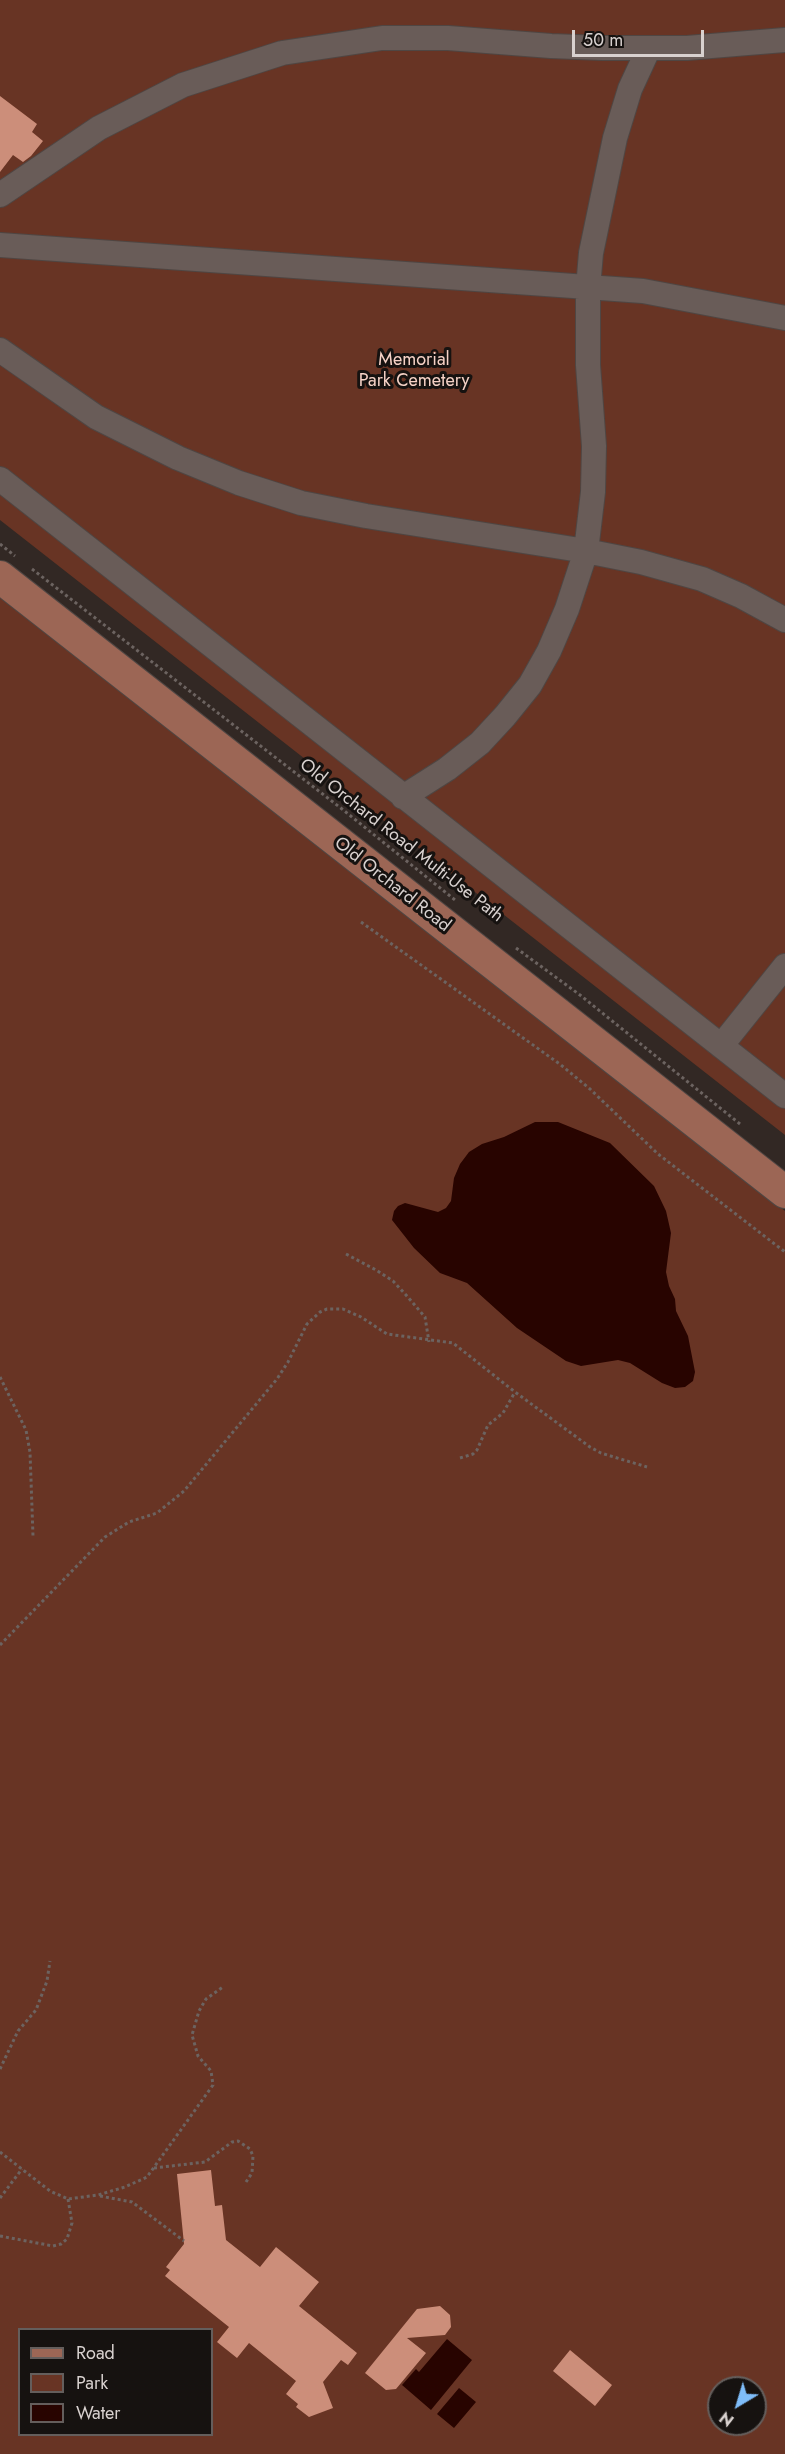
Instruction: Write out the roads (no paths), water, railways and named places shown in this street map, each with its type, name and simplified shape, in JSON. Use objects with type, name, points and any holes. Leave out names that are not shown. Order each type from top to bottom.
[{"type":"main road","name":"Old Orchard Road","points":[[11,569],[785,1192]]},
{"type":"lane","points":[[0,195],[99,128],[173,91],[282,54],[382,38],[448,38],[551,46],[649,48],[731,45],[785,40]]},
{"type":"lane","points":[[404,796],[447,769],[480,743],[530,685],[549,651],[567,609],[586,551],[593,492],[594,446],[588,365],[588,288],[600,202],[615,138],[630,89],[649,48]]},
{"type":"lane","points":[[0,245],[643,291],[785,318]]},
{"type":"lane","points":[[0,350],[96,417],[177,458],[239,483],[301,503],[355,514],[586,551],[702,579],[741,596],[785,620]]},
{"type":"lane","points":[[0,479],[785,1096]]},
{"type":"lane","points":[[721,1046],[785,966]]},
{"type":"water","points":[[535,1122],[558,1122],[610,1143],[654,1186],[666,1211],[671,1233],[666,1272],[669,1286],[675,1299],[676,1311],[688,1336],[695,1372],[693,1381],[685,1387],[675,1388],[662,1383],[630,1363],[618,1360],[581,1366],[566,1361],[517,1328],[467,1283],[440,1273],[414,1248],[392,1220],[394,1211],[405,1203],[438,1212],[446,1208],[451,1201],[454,1178],[469,1152],[482,1144],[504,1137]]},
{"type":"water","points":[[447,2339],[472,2360],[431,2410],[402,2385],[416,2369],[419,2372]]},
{"type":"water","points":[[459,2388],[476,2402],[454,2428],[437,2414]]},
{"type":"park label","name":"Memorial Park Cemetery","points":[[414,371]]}]
